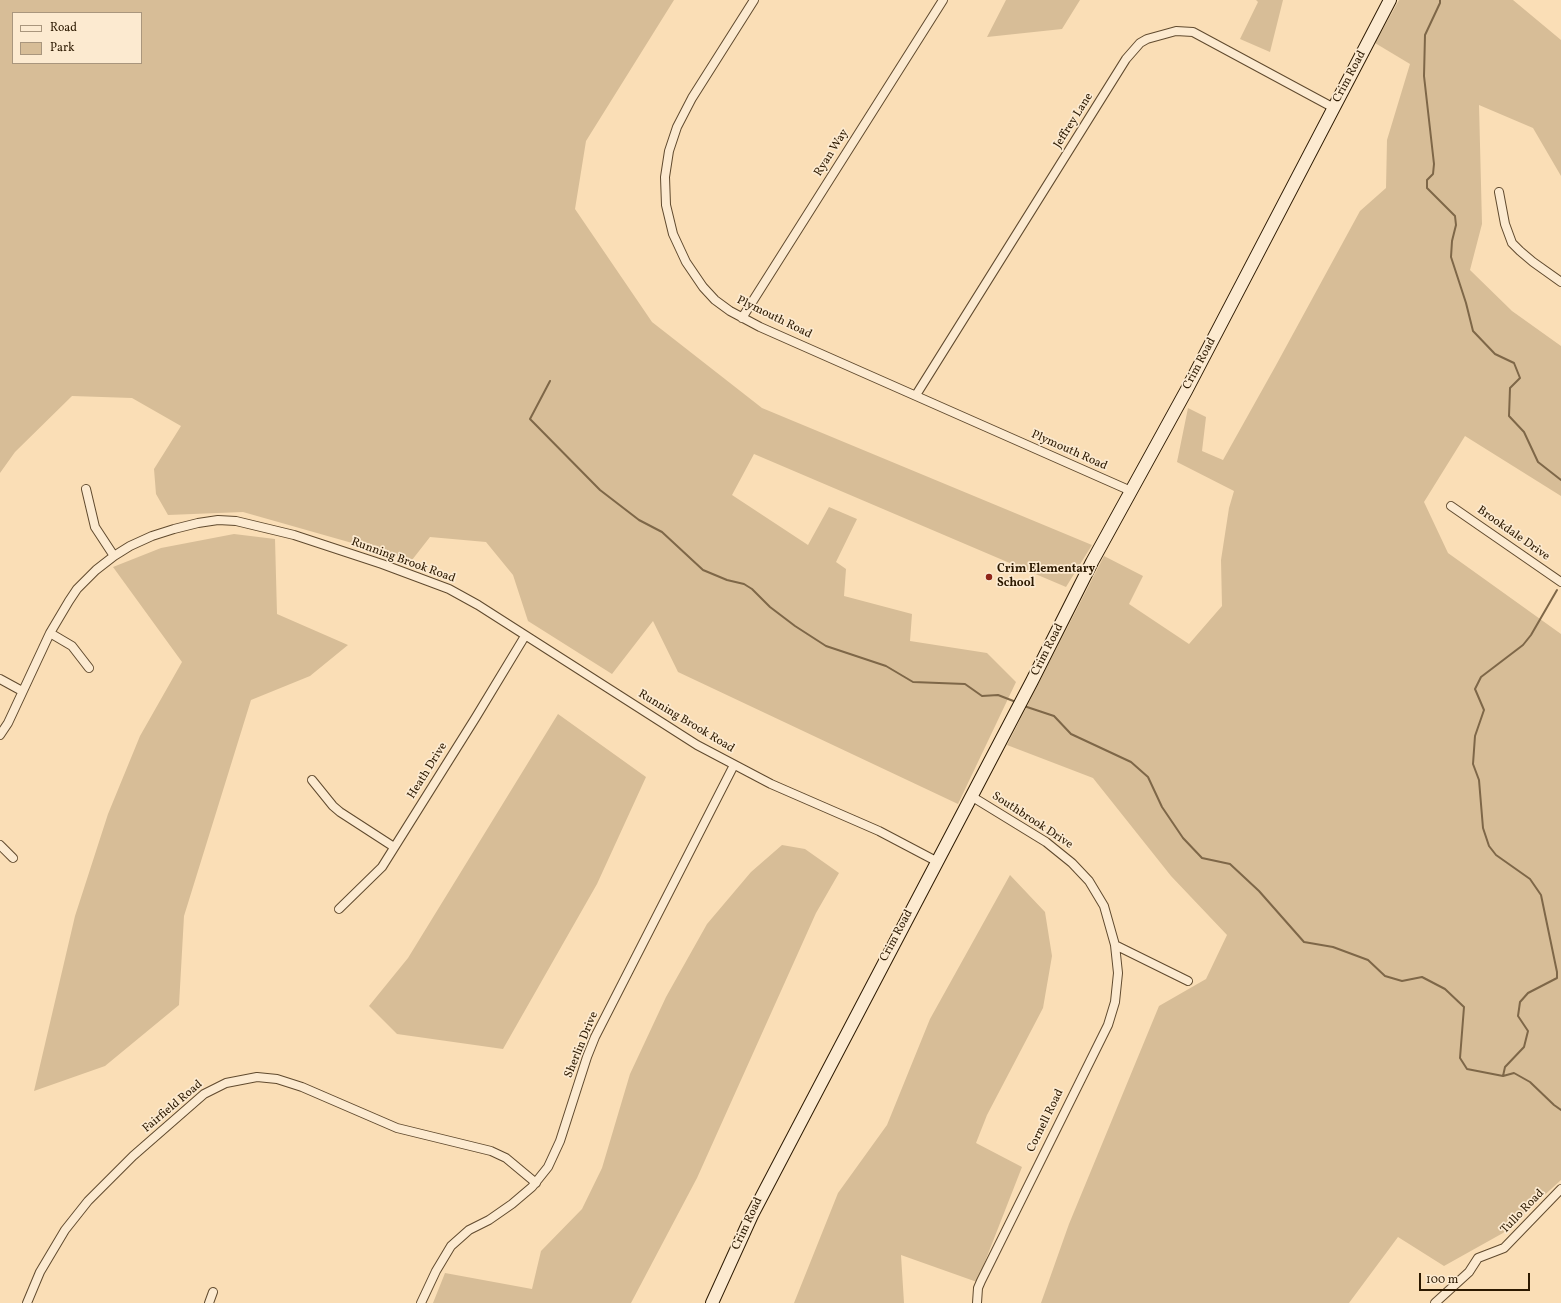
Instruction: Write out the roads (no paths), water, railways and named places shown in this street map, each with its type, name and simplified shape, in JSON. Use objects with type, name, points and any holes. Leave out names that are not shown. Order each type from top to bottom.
[{"type":"street","name":"Plymouth Road","points":[[754,0],[692,98],[677,127],[669,151],[665,184],[666,205],[673,234],[686,262],[704,287],[715,300],[730,312],[742,318],[1131,491]]},
{"type":"street","name":"Ryan Way","points":[[742,318],[943,0]]},
{"type":"street","name":"Crim Road","points":[[712,1303],[752,1215],[936,861],[1092,562],[1186,391],[1390,0]]},
{"type":"street","name":"Jeffrey Lane","points":[[916,395],[1126,59],[1140,43],[1147,39],[1176,31],[1193,32],[1334,108]]},
{"type":"street","points":[[1499,192],[1505,224],[1512,243],[1533,262],[1561,282]]},
{"type":"street","points":[[86,489],[96,527],[114,556]]},
{"type":"street","name":"Brookdale Drive","points":[[1451,506],[1561,582]]},
{"type":"street","name":"Running Brook Road","points":[[0,735],[50,633],[68,601],[77,589],[96,570],[130,546],[174,529],[218,520],[236,521],[294,535],[437,584],[478,605],[697,745],[771,784],[879,831],[936,861]]},
{"type":"street","points":[[50,633],[72,646],[88,668]]},
{"type":"street","name":"Heath Drive","points":[[339,909],[382,867],[525,636]]},
{"type":"street","points":[[0,679],[22,691]]},
{"type":"street","name":"Sherlin Drive","points":[[421,1303],[436,1271],[451,1246],[469,1230],[489,1220],[512,1204],[536,1183],[548,1167],[557,1148],[595,1037],[734,765]]},
{"type":"street","points":[[312,780],[333,806],[340,812],[394,847]]},
{"type":"street","name":"Southbrook Drive","points":[[971,796],[1046,842],[1072,862],[1089,881],[1104,906],[1115,945]]},
{"type":"street","points":[[0,845],[13,858]]},
{"type":"street","points":[[1115,945],[1188,981]]},
{"type":"street","name":"Cornell Road","points":[[977,1303],[977,1295],[981,1281],[1108,1025],[1115,1002],[1118,973],[1115,945]]},
{"type":"street","name":"Fairfield Road","points":[[27,1303],[40,1272],[65,1230],[88,1201],[133,1156],[204,1094],[226,1083],[257,1078],[277,1079],[302,1087],[397,1128],[491,1151],[506,1158],[536,1183]]},
{"type":"street","name":"Tullo Road","points":[[1435,1303],[1469,1272],[1478,1258],[1504,1248],[1561,1189]]},
{"type":"street","points":[[209,1303],[213,1292]]},
{"type":"waterway","points":[[1440,0],[1425,35],[1424,76],[1434,164],[1433,174],[1427,180],[1427,188],[1455,216],[1456,225],[1452,241],[1451,257],[1466,303],[1473,331],[1495,354],[1514,363],[1520,378],[1510,388],[1509,416],[1524,432],[1538,462],[1561,480]]},
{"type":"waterway","points":[[550,381],[530,419],[600,490],[639,520],[662,532],[703,570],[727,580],[744,584],[752,589],[770,607],[795,626],[826,646],[886,666],[913,682],[965,684],[982,696],[998,695],[1016,702]]},
{"type":"waterway","points":[[1503,1076],[1505,1067],[1524,1047],[1528,1031],[1518,1016],[1520,1002],[1528,993],[1557,978],[1557,972],[1541,895],[1530,879],[1496,855],[1489,846],[1483,828],[1479,780],[1473,764],[1475,736],[1484,710],[1475,689],[1481,677],[1523,645],[1531,635],[1557,590]]},
{"type":"waterway","points":[[1024,706],[1054,716],[1071,734],[1131,762],[1148,777],[1162,807],[1183,838],[1202,858],[1230,864],[1259,891],[1304,942],[1333,947],[1368,960],[1385,976],[1402,981],[1422,977],[1445,989],[1464,1007],[1460,1058],[1467,1069],[1503,1076],[1514,1073],[1530,1082],[1561,1110]]},
{"type":"place","name":"Crim Elementary School","points":[[989,577]]}]
